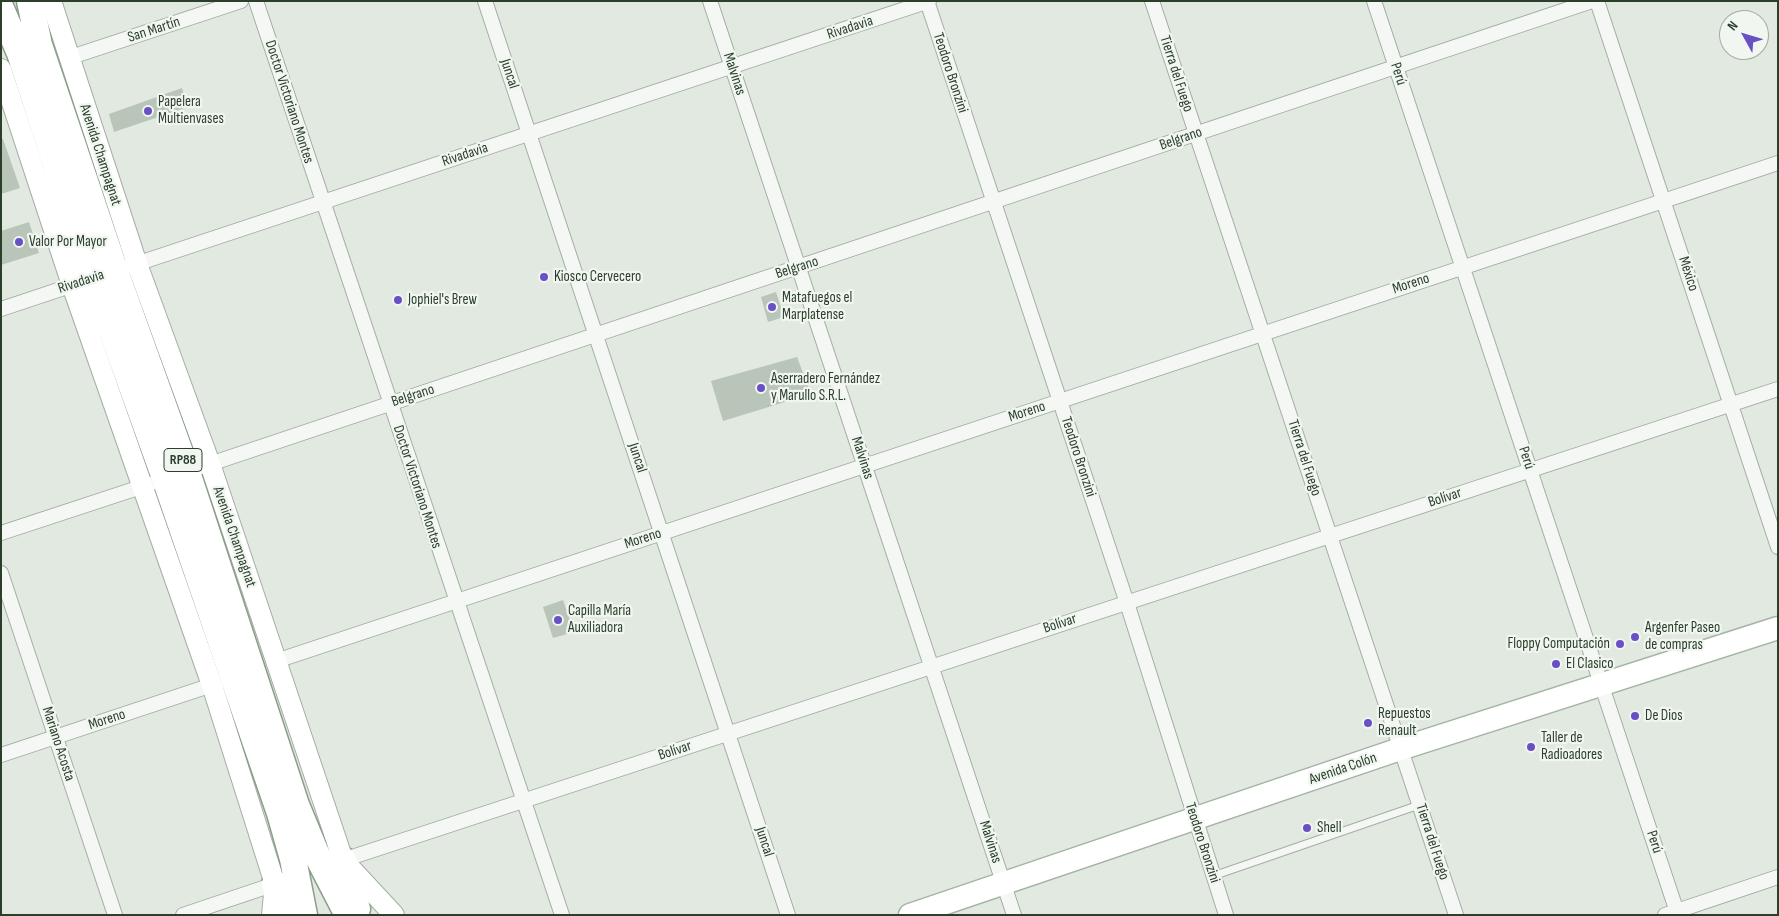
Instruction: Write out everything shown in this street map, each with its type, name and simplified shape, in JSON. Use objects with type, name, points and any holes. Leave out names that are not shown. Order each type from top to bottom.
[{"type":"highway","name":"Avenida Champagnat","points":[[30,1],[39,45],[104,275]]},
{"type":"highway","name":"Avenida Champagnat","points":[[2,10],[104,275],[296,805],[315,852],[348,915]]},
{"type":"highway","name":"Avenida Champagnat","points":[[176,475],[280,813],[293,859],[304,915]]},
{"type":"highway","points":[[343,860],[358,915]]},
{"type":"highway","points":[[275,884],[290,915]]},
{"type":"main road","name":"Avenida Colón","points":[[910,915],[1400,749],[1778,628]]},
{"type":"street","name":"Avenida Champagnat","points":[[51,1],[68,58],[104,275]]},
{"type":"street","name":"San Martín","points":[[68,58],[241,1]]},
{"type":"street","name":"Doctor Victoriano Montes","points":[[256,1],[522,801],[562,915]]},
{"type":"street","name":"Juncal","points":[[485,1],[788,915]]},
{"type":"street","name":"Malvinas","points":[[710,1],[1014,915]]},
{"type":"street","name":"Tierra del Fuego","points":[[1152,1],[1456,915]]},
{"type":"street","name":"Perú","points":[[1374,1],[1602,684],[1673,913]]},
{"type":"street","name":"Belgrano","points":[[1,533],[1592,1]]},
{"type":"street","name":"México","points":[[1597,1],[1778,547]]},
{"type":"street","name":"Rivadavia","points":[[1,309],[928,2]]},
{"type":"street","name":"Teodoro Bronzini","points":[[928,2],[1127,602],[1194,819],[1226,915]]},
{"type":"street","name":"Avenida Champagnat","points":[[3,79],[104,275],[176,475],[276,661],[343,860],[394,915]]},
{"type":"street","name":"Moreno","points":[[276,661],[1778,163]]},
{"type":"street","name":"Bolívar","points":[[343,860],[1778,389]]},
{"type":"street","name":"Avenida Champagnat","points":[[176,475],[212,685],[275,884],[272,915]]},
{"type":"street","name":"Mariano Acosta","points":[[1,573],[116,915]]},
{"type":"street","name":"Moreno","points":[[1,755],[212,685]]},
{"type":"street","points":[[1673,913],[1778,877]]},
{"type":"street","points":[[183,915],[275,884]]},
{"type":"lane","points":[[1213,876],[1419,805]]},
{"type":"building","name":"Papelera Multienvases","points":[[182,88],[188,107],[114,132],[109,114]]},
{"type":"building","points":[[1,139],[3,139],[20,188],[1,194]]},
{"type":"building","name":"Valor Por Mayor","points":[[29,222],[39,253],[1,265],[1,231]]},
{"type":"building","name":"Matafuegos el Marplatense","points":[[776,292],[784,317],[768,322],[761,297]]},
{"type":"building","name":"Aserradero Fernández y Marullo S.R.L.","points":[[797,357],[811,394],[723,421],[711,381]]},
{"type":"building","name":"Capilla María Auxiliadora","points":[[563,600],[574,632],[553,638],[543,607]]},
{"type":"place","name":"Papelera Multienvases","points":[[148,111]]},
{"type":"place","name":"Valor Por Mayor","points":[[19,242]]},
{"type":"place","name":"Kiosco Cervecero","points":[[544,277]]},
{"type":"place","name":"Jophiel's Brew","points":[[398,300]]},
{"type":"place","name":"Matafuegos el Marplatense","points":[[772,307]]},
{"type":"place","name":"Aserradero Fernández y Marullo S.R.L.","points":[[761,388]]},
{"type":"place","name":"Capilla María Auxiliadora","points":[[558,620]]},
{"type":"place","name":"Argenfer Paseo de compras","points":[[1635,637]]},
{"type":"place","name":"Floppy Computación","points":[[1620,644]]},
{"type":"place","name":"El Clasico","points":[[1556,664]]},
{"type":"place","name":"De Dios","points":[[1635,716]]},
{"type":"place","name":"Repuestos Renault","points":[[1368,723]]},
{"type":"place","name":"Taller de Radioadores","points":[[1531,747]]},
{"type":"place","name":"Shell","points":[[1307,828]]}]
